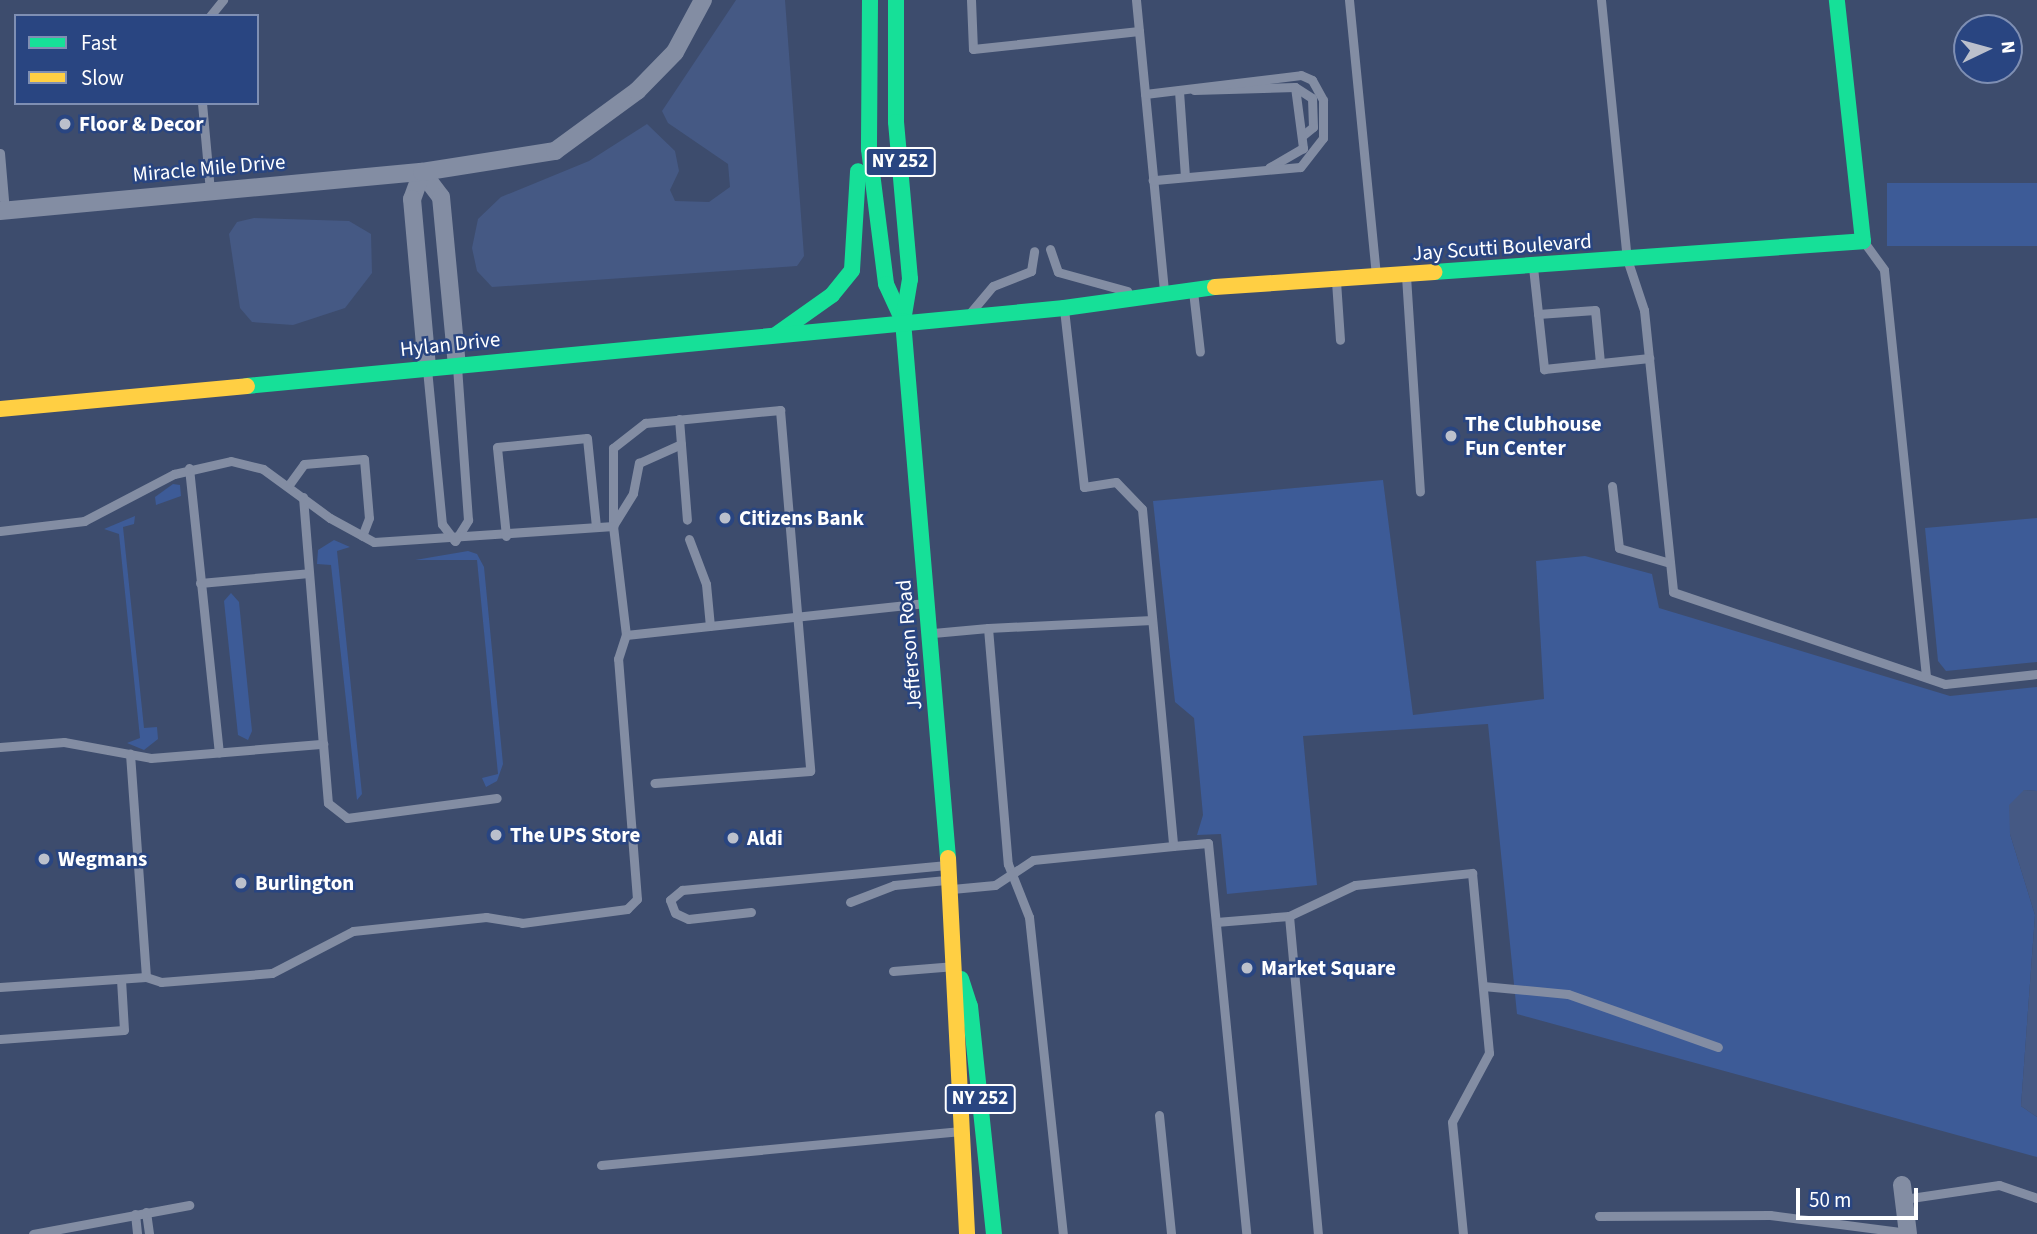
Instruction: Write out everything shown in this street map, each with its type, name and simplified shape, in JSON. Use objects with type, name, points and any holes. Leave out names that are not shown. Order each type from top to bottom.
[{"type":"main road","name":"Jefferson Road","points":[[870,0],[869,114],[886,284],[903,321]]},
{"type":"main road","name":"Jefferson Road","points":[[896,0],[896,122],[910,279],[903,321],[957,966],[952,1020],[967,1234]]},
{"type":"main road","points":[[1837,0],[1863,241]]},
{"type":"main road","points":[[777,334],[832,295],[852,270],[869,114]]},
{"type":"main road","name":"Jay Scutti Boulevard","points":[[903,321],[1064,308],[1193,289],[1863,241]]},
{"type":"main road","name":"Hylan Drive","points":[[0,409],[903,321]]},
{"type":"main road","name":"Jefferson Road","points":[[957,966],[970,1006],[994,1234]]},
{"type":"street","name":"Miracle Mile Drive","points":[[2,211],[422,172],[555,151],[637,91],[675,52],[703,0]]},
{"type":"street","points":[[422,172],[441,197],[457,365]]},
{"type":"street","points":[[422,172],[412,199],[427,368]]},
{"type":"street","points":[[1903,1192],[1908,1234]]},
{"type":"lane","points":[[212,14],[223,0]]},
{"type":"lane","points":[[971,0],[973,49],[1139,31]]},
{"type":"lane","points":[[1136,0],[1164,292]]},
{"type":"lane","points":[[1349,0],[1376,277]]},
{"type":"lane","points":[[1601,0],[1627,259],[1644,310],[1673,592],[1945,684],[2037,674]]},
{"type":"lane","points":[[1145,94],[1194,90],[1284,75],[1312,80],[1324,100],[1325,127],[1310,157],[1300,167],[1153,180]]},
{"type":"lane","points":[[1194,90],[1295,87],[1304,135],[1299,154],[1269,168]]},
{"type":"lane","points":[[1179,92],[1185,177]]},
{"type":"lane","points":[[202,105],[210,191]]},
{"type":"lane","points":[[0,153],[2,211]]},
{"type":"lane","points":[[1863,241],[1884,270],[1926,677]]},
{"type":"lane","points":[[1050,249],[1059,272],[1138,296]]},
{"type":"lane","points":[[968,316],[993,286],[1031,271],[1034,251]]},
{"type":"lane","points":[[1533,266],[1544,369],[1649,358]]},
{"type":"lane","points":[[1406,275],[1420,492]]},
{"type":"lane","points":[[1336,279],[1340,340]]},
{"type":"lane","points":[[1193,289],[1200,352]]},
{"type":"lane","points":[[1064,308],[1084,488],[1116,482],[1142,509],[1173,846]]},
{"type":"lane","points":[[1538,314],[1595,310],[1600,363]]},
{"type":"lane","points":[[455,541],[468,520],[457,365]]},
{"type":"lane","points":[[427,368],[442,524],[455,541]]},
{"type":"lane","points":[[0,987],[146,977],[161,982],[272,974],[353,931],[486,917],[522,923],[627,909],[637,899],[618,659],[626,635],[613,526],[613,448],[645,423],[780,410],[810,771],[654,783]]},
{"type":"lane","points":[[679,419],[687,520]]},
{"type":"lane","points":[[506,536],[498,447],[587,438],[596,527]]},
{"type":"lane","points":[[613,526],[633,493],[639,463],[681,444]]},
{"type":"lane","points":[[288,486],[304,464],[365,459],[369,518],[362,536]]},
{"type":"lane","points":[[0,531],[83,522],[189,468],[231,461],[263,469],[374,542],[455,541],[613,526]]},
{"type":"lane","points":[[189,468],[219,752]]},
{"type":"lane","points":[[1612,486],[1619,548],[1670,563]]},
{"type":"lane","points":[[303,497],[327,803],[347,817],[497,797]]},
{"type":"lane","points":[[689,539],[706,584],[710,626]]},
{"type":"lane","points":[[200,583],[309,573]]},
{"type":"lane","points":[[626,635],[927,603]]},
{"type":"lane","points":[[929,633],[1152,620]]},
{"type":"lane","points":[[988,628],[1012,875],[1029,917],[1063,1234]]},
{"type":"lane","points":[[0,747],[64,741],[130,754],[219,752],[323,744]]},
{"type":"lane","points":[[130,754],[146,977]]},
{"type":"lane","points":[[751,912],[688,919],[675,913],[670,900],[682,890],[950,878],[995,885],[1033,860],[1208,843],[1247,1234]]},
{"type":"lane","points":[[1216,922],[1289,916],[1355,885],[1472,873],[1489,1053],[1452,1122],[1463,1234]]},
{"type":"lane","points":[[850,902],[894,885],[950,878]]},
{"type":"lane","points":[[1289,916],[1318,1234]]},
{"type":"lane","points":[[894,971],[957,966]]},
{"type":"lane","points":[[0,1039],[124,1030],[121,979]]},
{"type":"lane","points":[[1483,986],[1568,994],[1718,1047]]},
{"type":"lane","points":[[1159,1115],[1171,1234]]},
{"type":"lane","points":[[601,1165],[960,1131]]},
{"type":"lane","points":[[1903,1192],[1999,1185],[2037,1198]]},
{"type":"lane","points":[[33,1234],[189,1205]]},
{"type":"lane","points":[[146,1212],[149,1234]]},
{"type":"lane","points":[[135,1214],[137,1234]]},
{"type":"lane","points":[[1599,1216],[1769,1215],[1908,1234]]},
{"type":"shaded area","points":[[736,0],[785,0],[804,256],[797,266],[492,287],[477,271],[472,248],[478,219],[501,197],[589,161],[647,124],[675,151],[679,171],[670,190],[675,201],[709,202],[730,187],[728,164],[668,123],[662,111]]},
{"type":"shaded area","points":[[1887,183],[2037,183],[2037,246],[1887,246]]},
{"type":"shaded area","points":[[254,218],[349,221],[371,234],[372,273],[345,308],[293,325],[252,322],[240,308],[229,234],[237,222]]},
{"type":"shaded area","points":[[1383,480],[1413,715],[1544,699],[1536,561],[1585,556],[1652,574],[1659,608],[1950,696],[2037,687],[2037,791],[2024,790],[2010,834],[2035,915],[2021,1106],[2037,1117],[2037,1157],[1517,1014],[1488,724],[1303,736],[1317,885],[1227,894],[1221,834],[1197,835],[1203,815],[1194,718],[1175,702],[1153,501]]},
{"type":"shaded area","points":[[173,484],[180,485],[181,496],[156,505],[155,497]]},
{"type":"shaded area","points":[[135,516],[134,524],[123,527],[144,728],[157,727],[158,739],[144,750],[127,743],[140,738],[119,534],[104,529]]},
{"type":"shaded area","points":[[2037,518],[2037,662],[1946,671],[1938,661],[1925,528]]},
{"type":"shaded area","points":[[334,540],[350,547],[337,551],[362,794],[357,800],[331,565],[317,564],[318,550]]},
{"type":"shaded area","points":[[468,551],[477,554],[484,567],[503,764],[497,781],[486,787],[482,778],[498,774],[477,560],[415,560]]},
{"type":"shaded area","points":[[231,593],[239,602],[252,731],[248,740],[238,735],[224,601]]},
{"type":"shaded area","points":[[2024,790],[2037,791],[2037,1117],[2021,1106],[2035,915],[2010,834],[2009,805]]},
{"type":"traffic: fast","points":[[870,0],[869,149],[886,284],[903,321]]},
{"type":"traffic: fast","points":[[896,0],[896,122],[910,279],[903,321],[948,858]]},
{"type":"traffic: fast","points":[[1434,272],[1863,241],[1837,0]]},
{"type":"traffic: fast","points":[[777,334],[832,295],[852,270],[858,171]]},
{"type":"traffic: fast","points":[[247,386],[1064,308],[1215,287]]},
{"type":"traffic: fast","points":[[961,979],[970,1006],[994,1234]]},
{"type":"traffic: slow","points":[[1215,287],[1434,272]]},
{"type":"traffic: slow","points":[[0,409],[247,386]]},
{"type":"traffic: slow","points":[[948,858],[967,1234]]},
{"type":"place","name":"Floor & Decor","points":[[65,124]]},
{"type":"place","name":"The Clubhouse Fun Center","points":[[1451,436]]},
{"type":"place","name":"Citizens Bank","points":[[725,518]]},
{"type":"place","name":"The UPS Store","points":[[496,835]]},
{"type":"place","name":"Aldi","points":[[733,838]]},
{"type":"place","name":"Wegmans","points":[[44,859]]},
{"type":"place","name":"Burlington","points":[[241,883]]},
{"type":"place","name":"Market Square","points":[[1247,968]]}]
